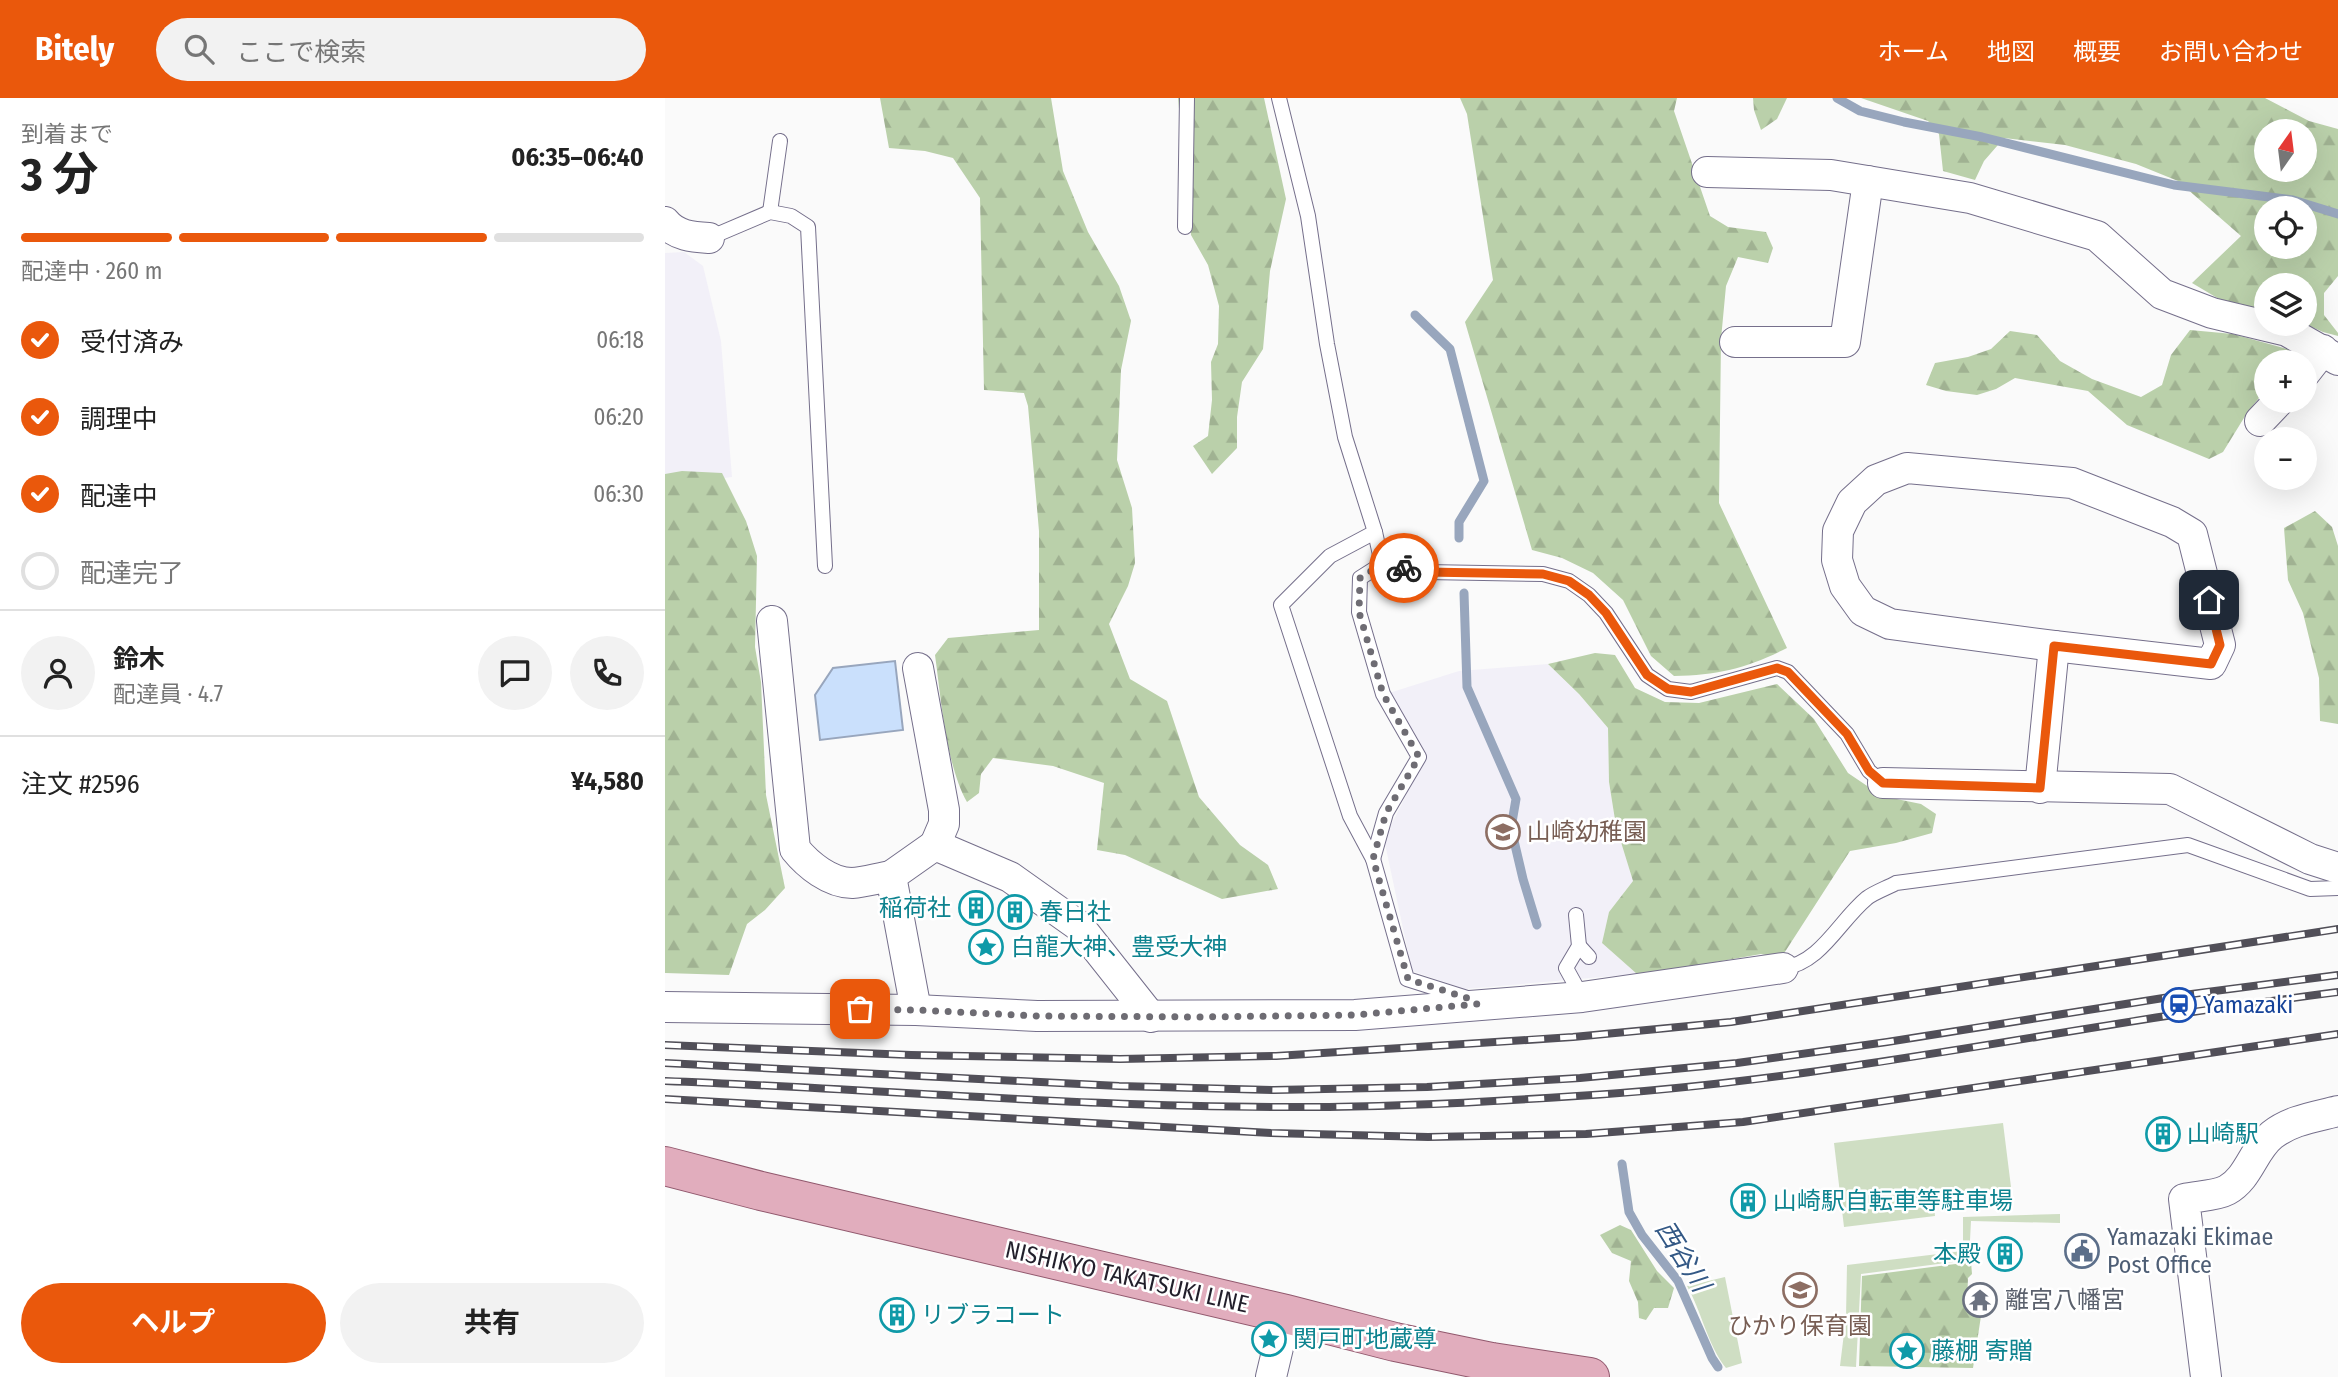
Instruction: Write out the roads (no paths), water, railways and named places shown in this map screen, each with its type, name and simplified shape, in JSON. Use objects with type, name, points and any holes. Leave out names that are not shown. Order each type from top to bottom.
[{"type":"main road","name":"NISHIKYO TAKATSUKI LINE","points":[[665,1166],[1395,1342],[1590,1377]]},
{"type":"street","points":[[1707,172],[1832,175],[1971,198],[2097,236],[2162,294],[2211,313],[2287,331],[2331,355]]},
{"type":"street","points":[[1735,342],[1845,342],[1868,181]]},
{"type":"street","points":[[665,222],[687,236],[709,238]]},
{"type":"street","points":[[1907,468],[1921,469],[2072,484],[2172,522],[2192,534],[2220,645],[2211,664],[2054,646],[1890,624],[1863,611],[1845,586],[1837,560],[1838,531],[1852,502],[1877,480],[1907,468]]},
{"type":"street","points":[[772,621],[795,849],[805,861],[831,878],[850,883],[891,876],[935,845],[944,824],[944,810],[918,668]]},
{"type":"street","points":[[2040,788],[2054,646]]},
{"type":"street","points":[[1883,783],[2170,789],[2310,859],[2338,868]]},
{"type":"street","points":[[935,845],[1010,877],[1079,926],[1151,1017]]},
{"type":"street","points":[[891,876],[916,1010]]},
{"type":"street","points":[[665,1007],[916,1010],[1037,1016],[1355,1015],[1582,997],[1783,968]]},
{"type":"street","points":[[2206,1377],[2184,1199],[2227,1191],[2244,1175],[2263,1143],[2273,1134],[2289,1123],[2338,1111]]},
{"type":"street","points":[[1271,1377],[1286,1314]]},
{"type":"lane","points":[[1185,227],[1187,98]]},
{"type":"lane","points":[[1279,98],[1308,216],[1327,344],[1345,437],[1375,532],[1382,564]]},
{"type":"lane","points":[[770,212],[780,141]]},
{"type":"lane","points":[[709,238],[770,212],[791,216],[808,227],[825,566]]},
{"type":"lane","points":[[1375,532],[1330,556],[1281,605],[1350,816],[1373,859],[1408,979],[1470,999],[1477,1004]]},
{"type":"lane","points":[[1373,859],[1386,813],[1419,757],[1383,694],[1359,612],[1360,578],[1382,564],[1426,572],[1543,574],[1569,581],[1589,595],[1606,613],[1647,675],[1668,689],[1691,692],[1777,668],[1788,672],[1847,734],[1869,771],[1883,783]]},
{"type":"lane","points":[[1783,968],[1797,966],[1812,956],[1867,898],[1896,883],[2188,845],[2310,890],[2338,888]]},
{"type":"lane","points":[[1576,915],[1584,951],[1566,968],[1582,997]]},
{"type":"water","points":[[895,661],[903,730],[820,740],[815,695],[833,668]]},
{"type":"waterway","points":[[1837,98],[1860,111],[1982,137],[2174,185],[2293,200],[2338,214]]},
{"type":"waterway","points":[[1415,315],[1450,349],[1484,481],[1459,522],[1459,538]]},
{"type":"waterway","points":[[1464,593],[1467,687],[1516,799],[1511,828],[1537,925]]},
{"type":"waterway","name":"西谷川","points":[[1622,1164],[1629,1212],[1642,1235],[1678,1281],[1718,1367]]},
{"type":"railway","points":[[665,1045],[911,1055],[1120,1059],[1276,1056],[1573,1037],[1731,1022],[2338,929]]},
{"type":"railway","points":[[665,1063],[1119,1086],[1274,1090],[1427,1087],[1580,1078],[1737,1063],[2176,996],[2338,975]]},
{"type":"railway","points":[[665,1081],[1146,1104],[1340,1107],[1475,1102],[1653,1090],[1803,1073],[2338,992]]},
{"type":"railway","points":[[665,1099],[1271,1133],[1428,1137],[1586,1134],[1743,1122],[2338,1034]]},
{"type":"place","name":"山崎幼稚園","points":[[1503,832]]},
{"type":"place","name":"稲荷社","points":[[976,908]]},
{"type":"place","name":"春日社","points":[[1015,912]]},
{"type":"place","name":"白龍大神、豊受大神","points":[[986,947]]},
{"type":"place","name":"Yamazaki","points":[[2179,1005]]},
{"type":"place","name":"山崎駅","points":[[2163,1134]]},
{"type":"place","name":"山崎駅自転車等駐車場","points":[[1748,1201]]},
{"type":"place","name":"Yamazaki Ekimae Post Office","points":[[2082,1251]]},
{"type":"place","name":"本殿","points":[[2005,1254]]},
{"type":"place","name":"ひかり保育園","points":[[1800,1290]]},
{"type":"place","name":"離宮八幡宮","points":[[1980,1300]]},
{"type":"place","name":"リブラコート","points":[[897,1315]]},
{"type":"place","name":"関戸町地蔵尊","points":[[1269,1339]]},
{"type":"place","name":"藤棚 寄贈","points":[[1907,1351]]}]
